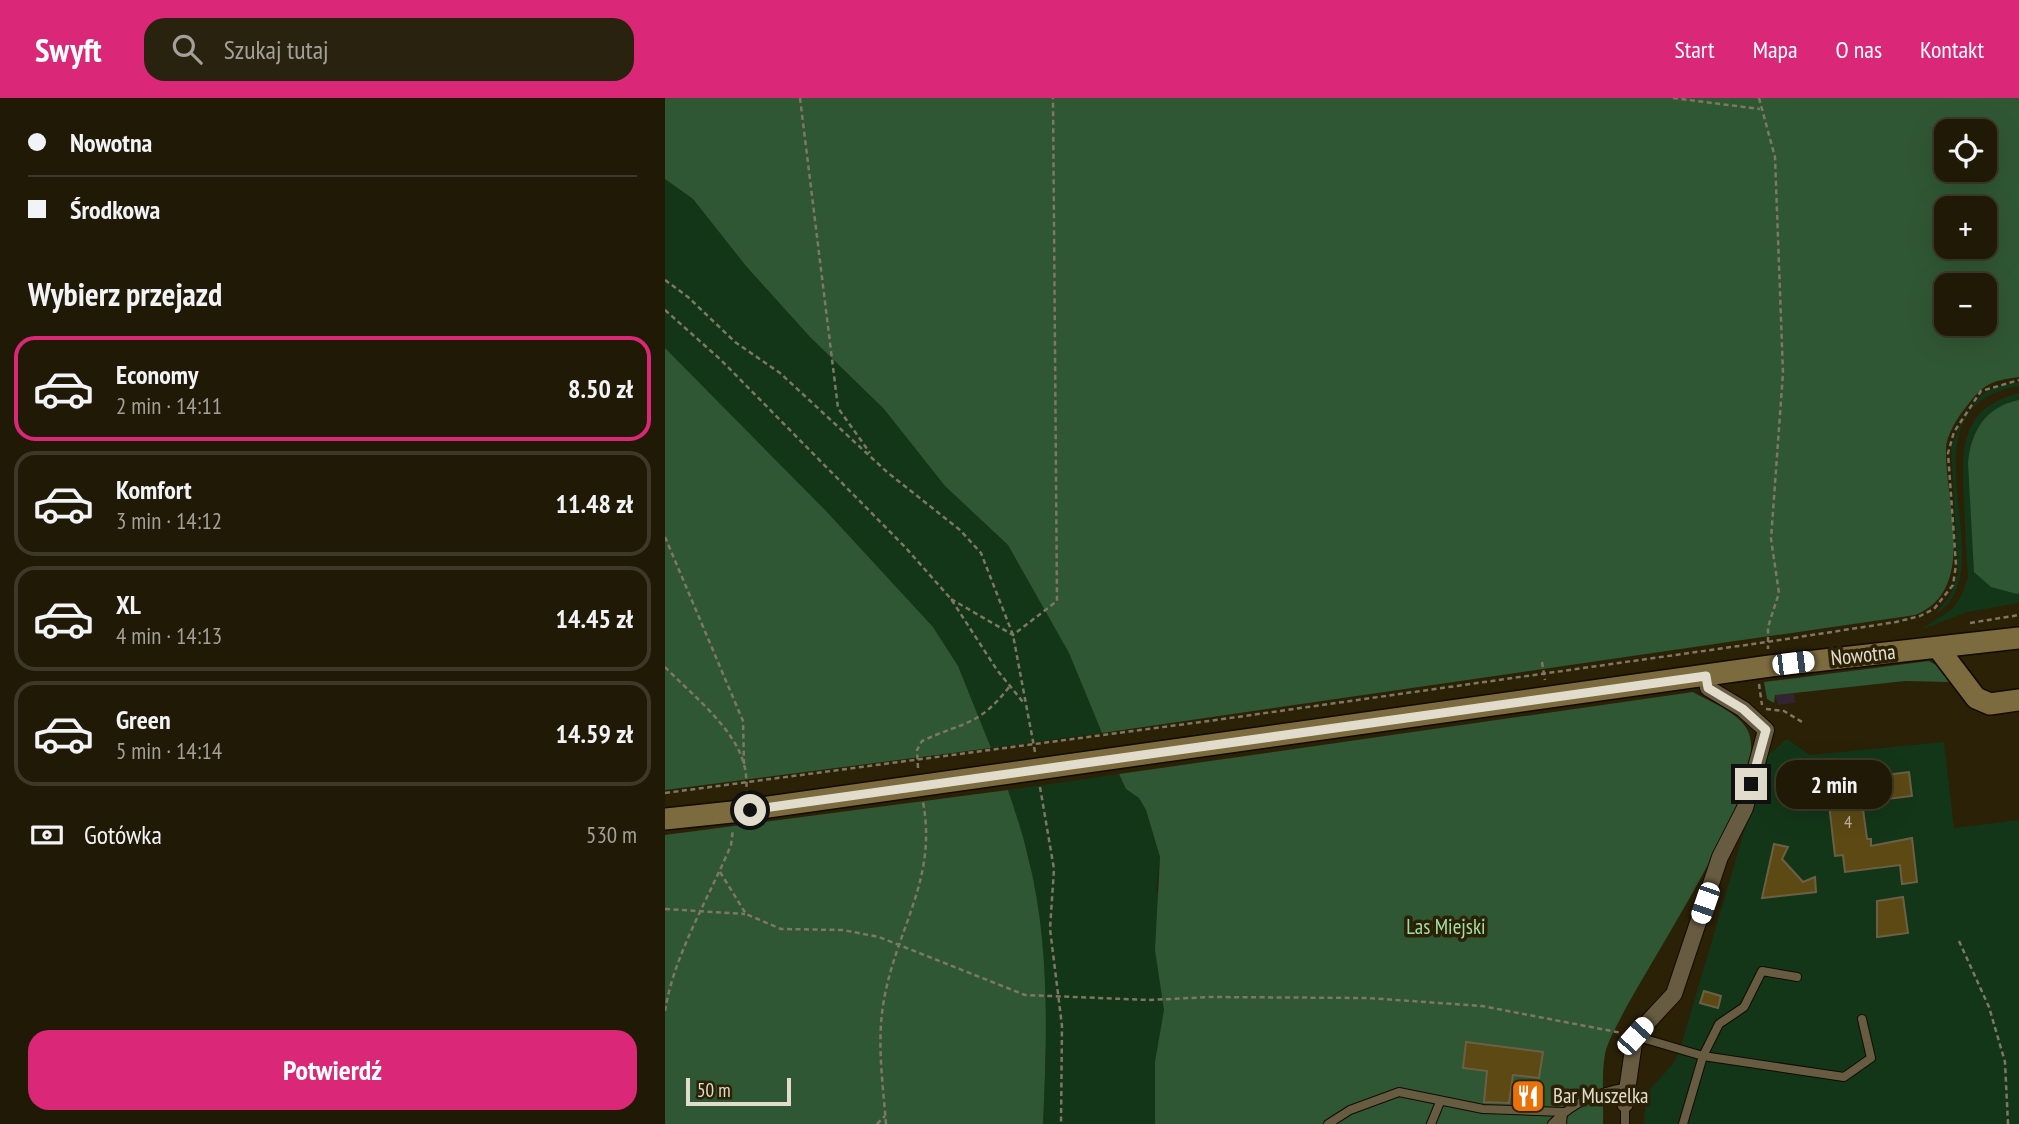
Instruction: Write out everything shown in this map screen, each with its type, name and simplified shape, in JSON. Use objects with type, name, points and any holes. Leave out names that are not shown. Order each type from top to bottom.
[{"type":"street","name":"Nowotna","points":[[665,819],[1038,770],[1770,666],[2019,638]]},
{"type":"street","points":[[1938,648],[1976,698],[1990,705],[2019,700]]},
{"type":"street","points":[[1625,1104],[1635,1036],[1674,994],[1720,857],[1745,808],[1766,730],[1743,709],[1708,688],[1706,676]]},
{"type":"lane","points":[[1683,1124],[1703,1056],[1719,1024],[1744,1007],[1762,971],[1797,977]]},
{"type":"lane","points":[[1635,1036],[1703,1056],[1844,1077],[1871,1058],[1862,1019]]},
{"type":"lane","points":[[1552,1124],[1563,1112],[1593,1094],[1627,1087]]},
{"type":"lane","points":[[1328,1124],[1350,1110],[1399,1092],[1483,1109],[1563,1112]]},
{"type":"lane","points":[[1431,1124],[1440,1102]]},
{"type":"lane","points":[[1625,1104],[1625,1124]]},
{"type":"lane","points":[[1563,1112],[1563,1124]]},
{"type":"path","points":[[800,98],[838,408],[874,459]]},
{"type":"path","points":[[1013,635],[1057,601],[1053,98]]},
{"type":"path","points":[[1673,98],[1761,110]]},
{"type":"path","points":[[1759,98],[1775,157],[1783,373],[1771,539],[1779,593],[1768,627],[1770,666]]},
{"type":"path","points":[[665,280],[688,296],[735,342],[780,373],[814,408],[961,530],[981,552],[1013,635],[1054,869],[1050,929],[1062,1026],[1061,1124]]},
{"type":"path","points":[[665,310],[721,360],[905,547],[951,599],[997,670],[1025,705]]},
{"type":"path","points":[[665,793],[1034,746],[1896,622],[1934,609],[1945,599],[1953,585],[1956,565],[1948,447],[1959,422],[1981,391],[2019,380]]},
{"type":"path","points":[[665,537],[744,721],[746,784],[731,845],[668,994],[665,1011]]},
{"type":"path","points":[[951,599],[1013,635]]},
{"type":"path","points":[[1970,624],[2019,615]]},
{"type":"path","points":[[665,667],[706,708],[744,764]]},
{"type":"path","points":[[665,677],[672,675]]},
{"type":"path","points":[[1762,709],[1784,711],[1802,722]]},
{"type":"path","points":[[720,872],[746,914]]},
{"type":"path","points":[[665,909],[746,914],[781,929],[843,930],[879,937],[1025,995],[1149,1000],[1210,997],[1368,998],[1444,1003],[1482,1006],[1635,1036]]},
{"type":"path","points":[[1959,941],[1989,1007],[2005,1062],[2008,1124]]},
{"type":"path","points":[[886,1124],[881,1059],[883,1005],[901,946]]},
{"type":"path","points":[[877,1124],[885,1116]]},
{"type":"shaded area","points":[[1794,693],[1795,703],[1778,705],[1775,695]]},
{"type":"green space","points":[[665,98],[2019,98],[2019,377],[1994,382],[1983,388],[1963,411],[1950,433],[1946,450],[1954,543],[1952,566],[1946,586],[1934,603],[1915,615],[1102,733],[1069,653],[1008,545],[945,486],[884,409],[810,337],[746,266],[693,199],[665,179]]},
{"type":"green space","points":[[665,179],[693,199],[746,266],[810,337],[884,409],[945,486],[1008,545],[1069,653],[1102,733],[991,748],[958,666],[933,627],[827,512],[665,348]]},
{"type":"green space","points":[[665,348],[827,512],[933,627],[958,666],[991,748],[665,790]]},
{"type":"green space","points":[[2019,382],[2019,386],[1982,400],[1962,425],[1956,456],[1962,563],[1955,593],[1935,615],[1950,596],[1958,574],[1951,448],[1962,421],[1981,395],[1995,387]]},
{"type":"green space","points":[[2019,393],[2019,603],[1967,612],[1923,629],[1955,605],[1968,577],[1963,464],[1968,433],[1985,409]]},
{"type":"green space","points":[[2019,400],[2017,594],[1991,587],[1974,572],[1968,463],[1973,440],[1982,422],[1998,408]]},
{"type":"green space","points":[[1929,661],[1938,666],[1949,682],[1905,681],[1775,695],[1774,703],[1767,699],[1764,682]]},
{"type":"green space","name":"Las Miejski","points":[[1693,692],[1742,722],[1750,737],[1749,766],[1738,802],[1719,844],[1608,1044],[1603,1072],[1603,1124],[1155,1124],[1155,1062],[1164,1010],[1155,950],[1160,857],[1146,810],[1139,798],[1126,789],[1119,774]]},
{"type":"green space","points":[[1787,739],[1810,755],[1944,742],[1954,828],[2019,820],[2019,1124],[1644,1124],[1646,1094],[1675,1061],[1681,1046],[1766,757]]},
{"type":"green space","points":[[1119,774],[1126,789],[1139,798],[1146,810],[1160,857],[1156,892],[1603,1124],[1043,1124],[1046,1053],[1029,858],[1008,790]]},
{"type":"green space","points":[[1008,790],[1026,848],[1040,923],[1046,1024],[1043,1124],[665,1124],[665,835]]},
{"type":"building","points":[[1909,772],[1912,796],[1862,802],[1867,839],[1871,839],[1871,846],[1912,838],[1917,882],[1902,884],[1900,865],[1845,872],[1843,855],[1835,856],[1829,804],[1837,803],[1834,781]]},
{"type":"building","points":[[1774,844],[1788,847],[1782,859],[1803,882],[1815,877],[1816,892],[1762,898]]},
{"type":"building","points":[[1903,897],[1908,933],[1877,937],[1877,901]]},
{"type":"building","points":[[1704,991],[1721,996],[1718,1008],[1700,1003]]},
{"type":"building","points":[[1466,1042],[1543,1052],[1539,1078],[1513,1075],[1509,1103],[1484,1102],[1487,1071],[1463,1068]]},
{"type":"place","name":"Bar Muszelka","points":[[1528,1096]]},
{"type":"route","points":[[750,810],[1706,676],[1708,688],[1743,709],[1766,730],[1751,784]]}]
